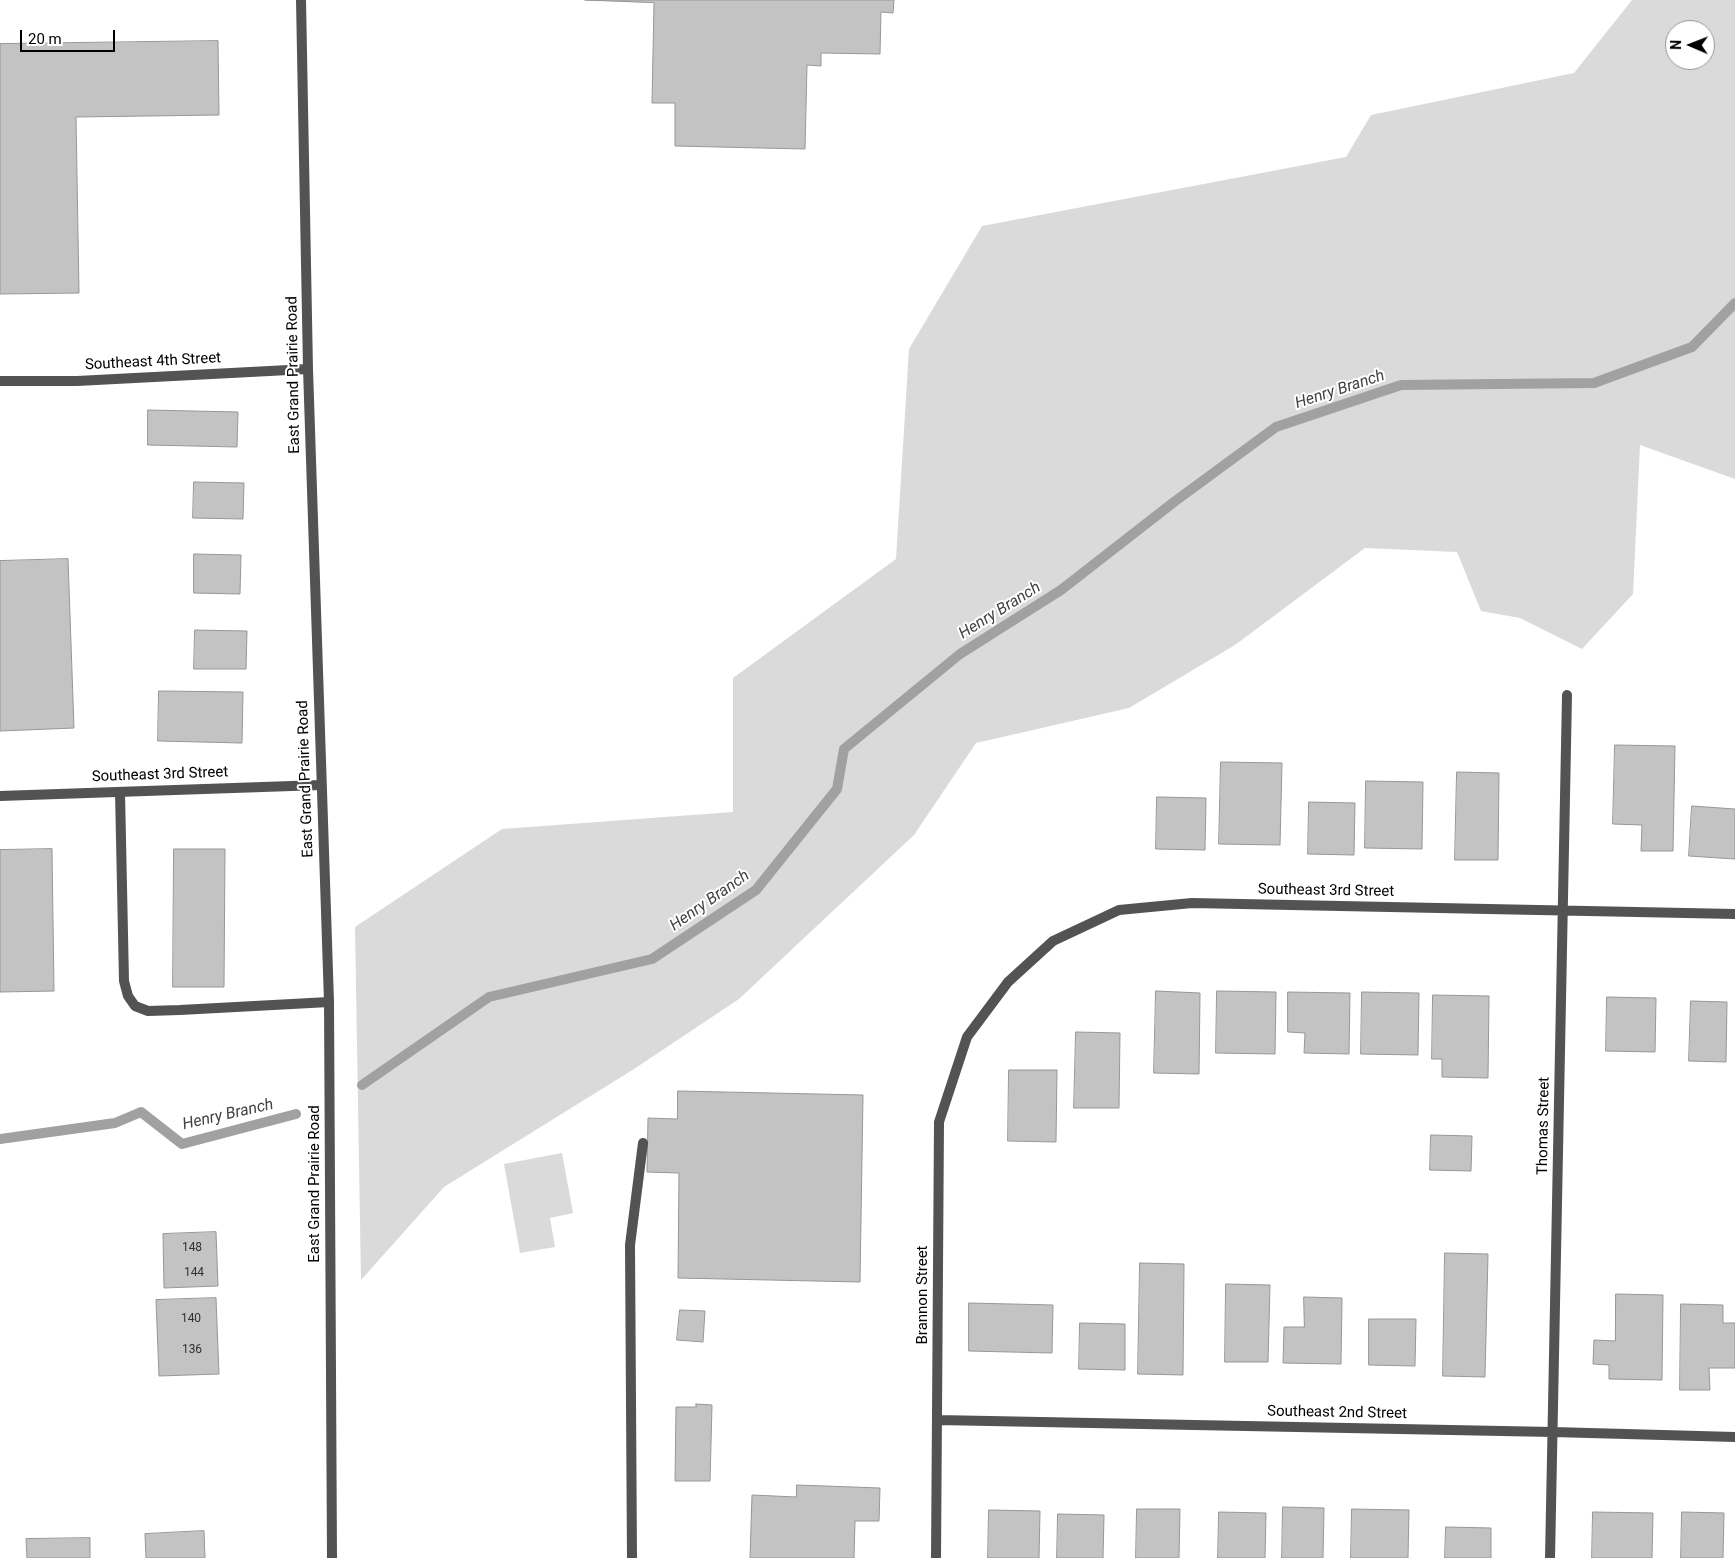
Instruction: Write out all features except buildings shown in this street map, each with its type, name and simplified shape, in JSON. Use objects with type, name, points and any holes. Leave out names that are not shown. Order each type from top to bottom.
[{"type":"street","name":"East Grand Prairie Road","points":[[301,0],[308,370],[329,1002],[332,1558]]},
{"type":"street","name":"Southeast 4th Street","points":[[0,381],[77,381],[308,370]]},
{"type":"street","name":"Thomas Street","points":[[1550,1558],[1567,695]]},
{"type":"street","name":"Southeast 3rd Street","points":[[0,796],[321,785]]},
{"type":"street","points":[[120,792],[124,981],[128,996],[135,1006],[148,1011],[329,1002]]},
{"type":"street","name":"Southeast 3rd Street","points":[[967,1037],[1008,982],[1053,941],[1119,910],[1192,903],[1735,914]]},
{"type":"street","name":"Brannon Street","points":[[936,1558],[939,1122],[967,1037]]},
{"type":"street","points":[[632,1558],[630,1245],[643,1143]]},
{"type":"street","name":"Southeast 2nd Street","points":[[938,1420],[1735,1437]]},
{"type":"shaded area","points":[[1632,0],[1735,0],[1735,479],[1640,445],[1633,594],[1582,649],[1520,618],[1481,611],[1457,552],[1365,548],[1235,645],[1129,708],[976,743],[914,835],[739,999],[634,1069],[444,1187],[361,1280],[355,927],[502,829],[733,812],[733,678],[896,559],[909,349],[982,226],[1346,157],[1371,115],[1574,73]]},
{"type":"shaded area","points":[[562,1153],[573,1213],[550,1218],[555,1247],[520,1253],[504,1164]]},
{"type":"waterway","name":"Henry Branch","points":[[362,1085],[489,997],[652,959],[756,890],[837,789],[844,749],[960,654],[1061,590],[1174,502],[1276,427],[1401,385],[1594,383],[1692,347],[1735,303]]},
{"type":"waterway","name":"Henry Branch","points":[[0,1139],[115,1123],[141,1112],[182,1144],[296,1114]]}]
